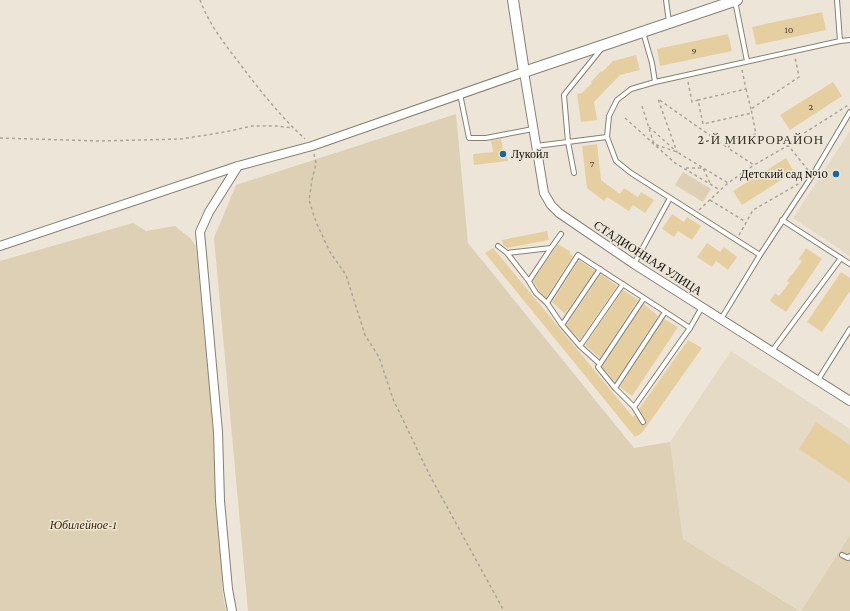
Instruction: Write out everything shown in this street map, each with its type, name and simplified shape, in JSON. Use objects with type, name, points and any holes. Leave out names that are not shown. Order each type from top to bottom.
[{"type":"street","points":[[513,0],[524,72]]},
{"type":"street","points":[[0,246],[238,166],[310,144],[736,0]]},
{"type":"street","name":"СТАДИОННАЯ УЛИЦА","points":[[524,72],[544,193],[551,205],[559,213],[634,264],[850,401]]},
{"type":"street","points":[[232,611],[228,588],[222,517],[218,432],[200,232],[209,212],[238,166]]},
{"type":"lane","points":[[666,0],[670,23]]},
{"type":"lane","points":[[736,0],[747,61]]},
{"type":"lane","points":[[836,0],[840,41]]},
{"type":"lane","points":[[643,31],[652,63],[655,82]]},
{"type":"lane","points":[[760,255],[631,173],[616,161],[607,137],[609,116],[617,100],[631,89],[747,61],[850,40]]},
{"type":"lane","points":[[574,173],[568,142],[564,95],[605,44]]},
{"type":"lane","points":[[460,93],[469,138],[486,138],[533,129]]},
{"type":"lane","points":[[722,319],[782,220],[812,176],[850,112]]},
{"type":"lane","points":[[536,146],[607,137]]},
{"type":"lane","points":[[634,264],[670,198]]},
{"type":"lane","points":[[782,220],[850,264]]},
{"type":"lane","points":[[529,281],[561,234]]},
{"type":"lane","points":[[498,246],[507,253],[529,281],[536,293],[547,303],[562,325],[580,346],[600,364]]},
{"type":"lane","points":[[507,253],[551,248]]},
{"type":"lane","points":[[547,303],[578,255],[690,328]]},
{"type":"lane","points":[[772,351],[841,258]]},
{"type":"lane","points":[[562,325],[600,268]]},
{"type":"lane","points":[[580,346],[623,284]]},
{"type":"lane","points":[[643,422],[634,407],[615,388],[598,367],[644,298]]},
{"type":"lane","points":[[634,407],[690,328],[702,307]]},
{"type":"lane","points":[[615,388],[665,312]]},
{"type":"lane","points":[[818,380],[850,329]]},
{"type":"lane","points":[[842,554],[848,558],[850,556]]},
{"type":"path","points":[[200,0],[204,11],[225,45],[260,91],[293,129],[310,144],[316,164],[309,200],[316,222],[330,252],[346,275],[365,335],[379,358],[393,399],[429,474],[504,611]]},
{"type":"path","points":[[751,109],[799,77],[794,51]]},
{"type":"path","points":[[728,148],[733,139],[756,134],[740,63]]},
{"type":"path","points":[[686,75],[692,102],[746,89]]},
{"type":"path","points":[[678,152],[658,99],[728,148],[754,164]]},
{"type":"path","points":[[698,100],[703,124],[752,113]]},
{"type":"path","points":[[694,214],[720,190],[754,164],[789,145],[787,144],[850,104]]},
{"type":"path","points":[[642,106],[654,144]]},
{"type":"path","points":[[625,118],[675,163],[720,190]]},
{"type":"path","points":[[0,138],[99,141],[181,139],[252,126],[276,126],[293,129]]},
{"type":"path","points":[[649,127],[678,152],[728,184]]},
{"type":"path","points":[[654,144],[678,152]]},
{"type":"path","points":[[736,240],[753,210],[812,176],[789,145]]},
{"type":"path","points":[[684,168],[703,168]]},
{"type":"path","points":[[703,168],[711,185]]},
{"type":"path","points":[[710,200],[746,222]]},
{"type":"shaded area","name":"Детский сад №10","points":[[850,131],[850,256],[793,218]]},
{"type":"shaded area","points":[[731,351],[850,429],[850,535],[801,611],[683,539],[670,442]]},
{"type":"green space","points":[[456,114],[468,243],[634,448],[670,442],[683,539],[800,611],[248,611],[214,238],[236,185]]},
{"type":"green space","points":[[683,172],[711,189],[703,202],[675,185]]},
{"type":"green space","name":"Юбилейное-1","points":[[133,223],[146,231],[175,226],[190,238],[196,246],[215,446],[223,597],[226,611],[0,611],[0,261]]},
{"type":"green space","points":[[850,535],[850,611],[801,611]]},
{"type":"building","points":[[822,12],[826,30],[756,45],[752,27]]},
{"type":"building","points":[[728,34],[732,51],[660,66],[657,49]]},
{"type":"building","points":[[636,55],[640,70],[620,75],[594,102],[597,120],[581,122],[577,94],[582,93],[601,71],[602,72],[613,61]]},
{"type":"building","points":[[833,82],[842,96],[790,130],[780,115]]},
{"type":"building","points":[[501,139],[503,151],[506,150],[508,161],[474,165],[473,154],[493,152],[491,141]]},
{"type":"building","points":[[597,144],[601,180],[620,194],[624,188],[638,197],[641,192],[654,200],[645,213],[633,205],[629,211],[607,197],[604,201],[587,188],[582,146]]},
{"type":"building","points":[[786,158],[794,172],[742,205],[733,191]]},
{"type":"building","points":[[672,214],[684,222],[687,217],[701,226],[692,240],[678,231],[674,237],[662,229]]},
{"type":"building","points":[[547,231],[549,240],[507,248],[503,245],[502,240]]},
{"type":"building","points":[[707,243],[720,252],[724,247],[737,257],[728,270],[716,261],[712,267],[697,257]]},
{"type":"building","points":[[558,244],[571,252],[569,254],[573,256],[546,298],[539,291],[533,281]]},
{"type":"building","points":[[493,248],[633,417],[635,415],[642,425],[645,425],[646,422],[639,409],[688,340],[702,348],[642,433],[635,437],[485,253]]},
{"type":"building","points":[[806,248],[822,259],[786,312],[770,301],[775,293],[779,296],[789,283],[787,281],[802,261],[799,259]]},
{"type":"building","points":[[579,260],[595,271],[565,314],[552,302]]},
{"type":"building","points":[[841,272],[850,278],[850,291],[822,332],[807,322]]},
{"type":"building","points":[[601,274],[617,286],[580,340],[566,325]]},
{"type":"building","points":[[623,290],[638,300],[600,358],[585,345]]},
{"type":"building","points":[[644,304],[658,316],[615,382],[602,367]]},
{"type":"building","points":[[664,319],[678,327],[632,396],[620,387]]},
{"type":"building","points":[[816,422],[850,445],[850,483],[799,449]]},
{"type":"place","name":"Лукойл","points":[[503,154]]},
{"type":"place","name":"Детский сад №10","points":[[836,174]]},
{"type":"district","name":"2-Й МИКРОРАЙОН","points":[[761,139]]}]
